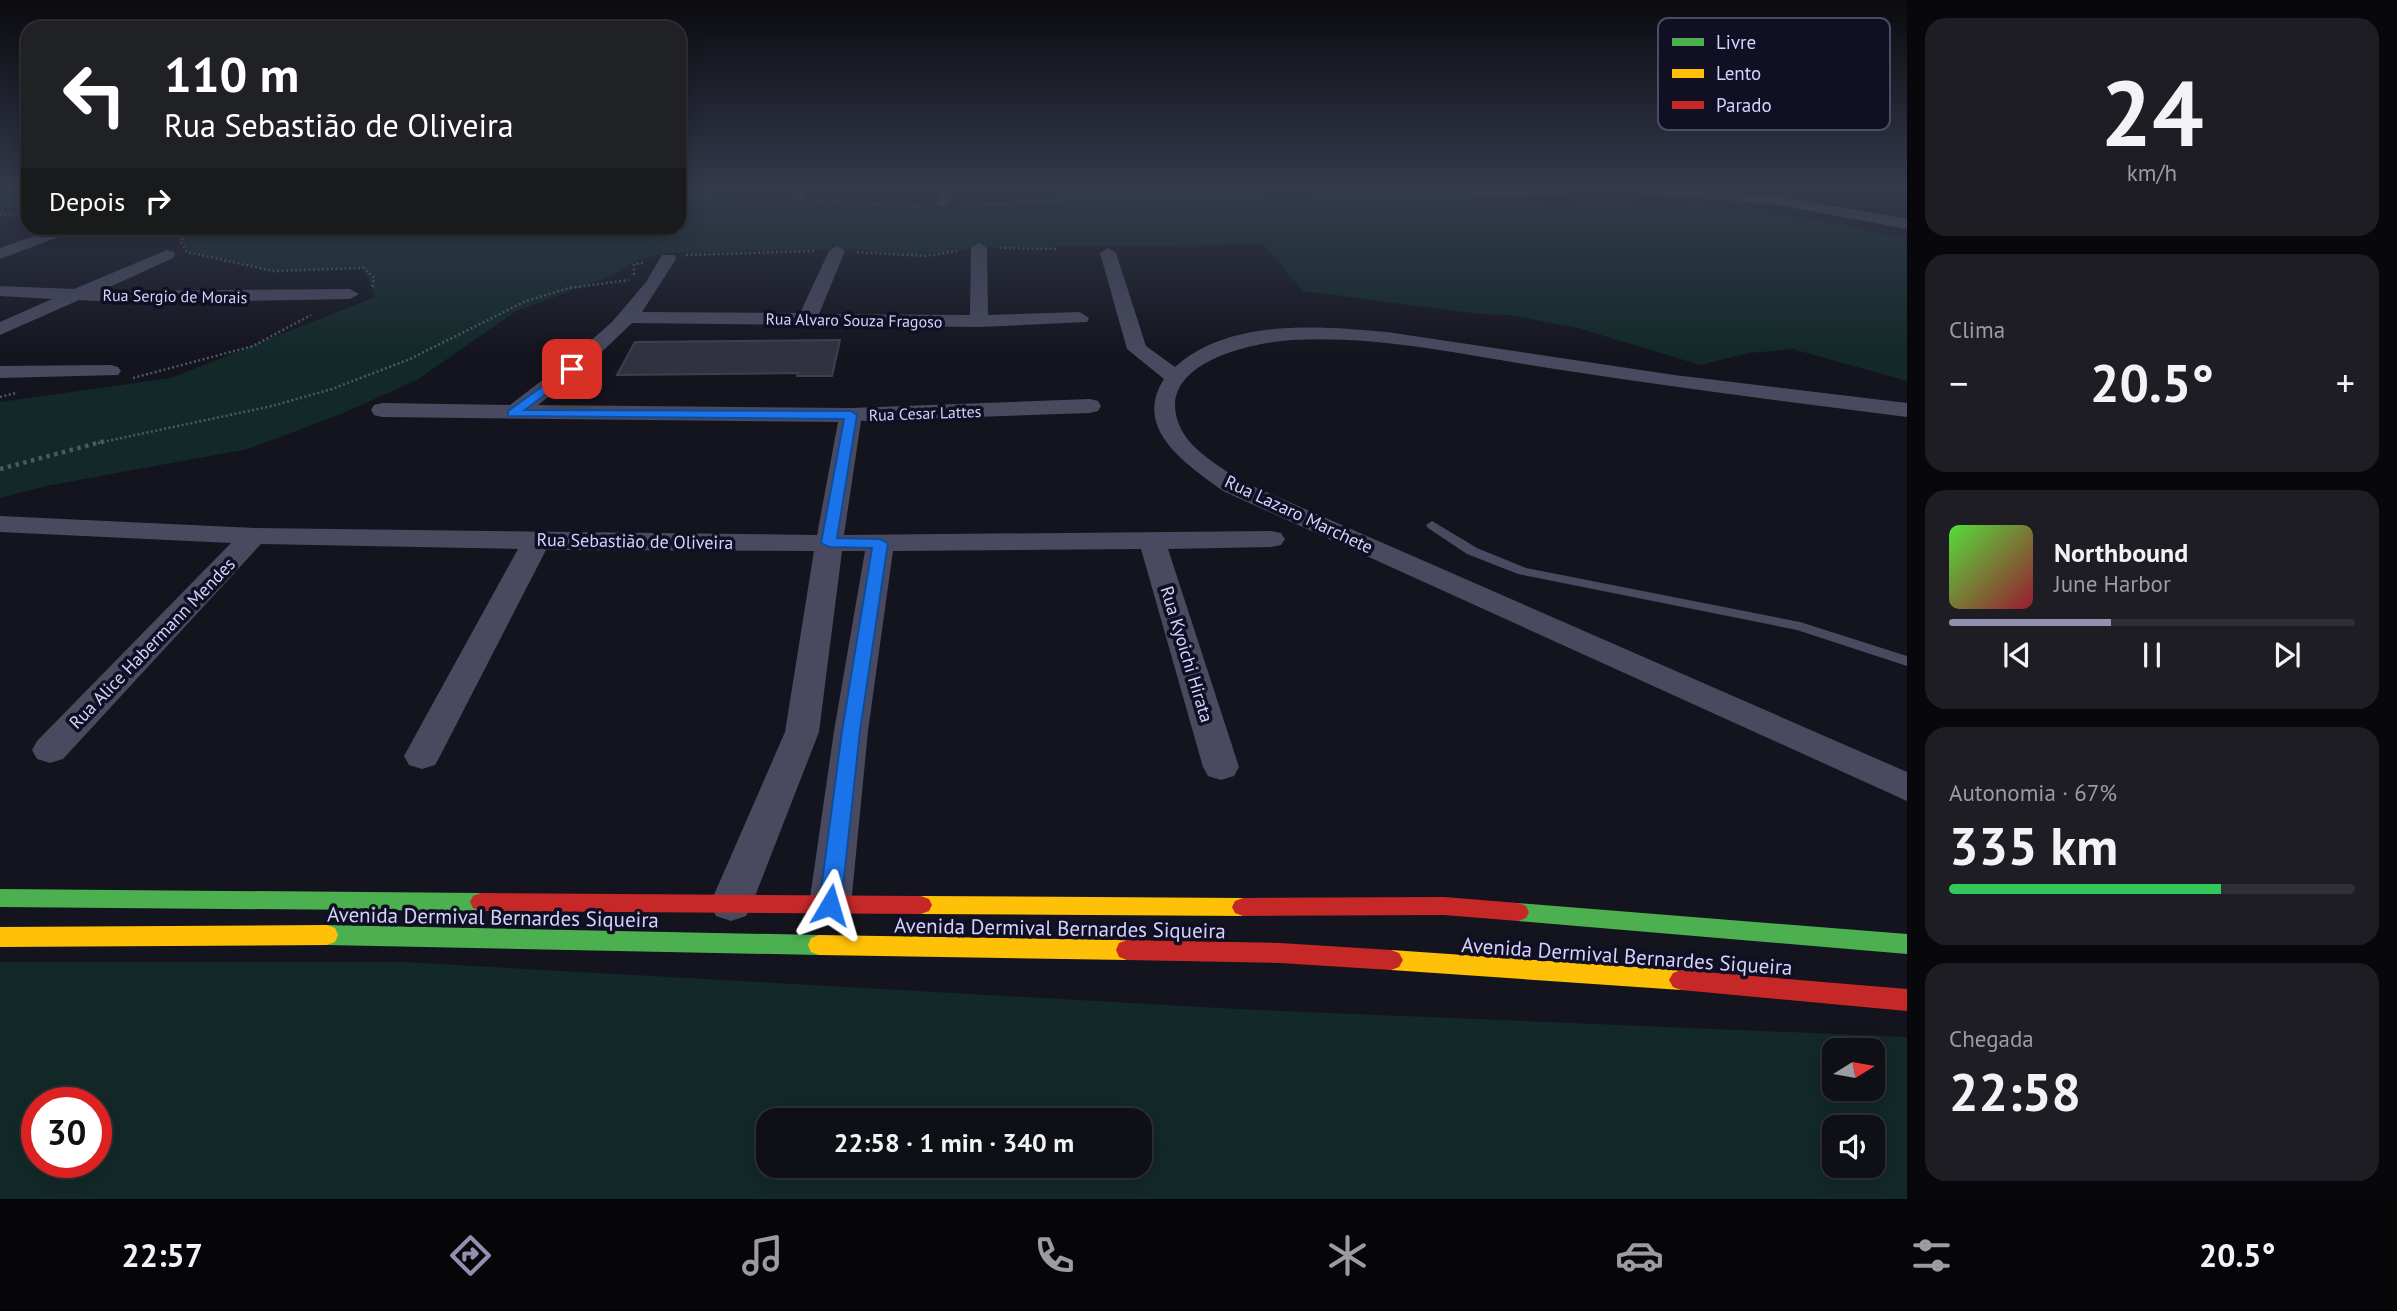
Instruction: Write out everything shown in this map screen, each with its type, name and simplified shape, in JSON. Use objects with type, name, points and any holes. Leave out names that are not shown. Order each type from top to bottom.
[{"type":"main road","name":"Avenida Dermival Bernardes Siqueira","points":[[0,898],[830,905],[1444,906],[1907,944]]},
{"type":"main road","name":"Avenida Dermival Bernardes Siqueira","points":[[0,937],[396,934],[826,946],[1280,953],[1591,972],[1907,1000]]},
{"type":"street","points":[[0,254],[27,244]]},
{"type":"street","points":[[979,248],[979,321]]},
{"type":"street","points":[[807,319],[837,251]]},
{"type":"street","points":[[1108,253],[1137,349],[1175,377],[1198,358],[1241,341],[1301,334],[1342,334],[1907,410]]},
{"type":"street","points":[[0,329],[167,255]]},
{"type":"street","points":[[513,413],[591,354],[629,317],[671,258]]},
{"type":"street","name":"Rua Sergio de Morais","points":[[0,291],[202,298],[350,294]]},
{"type":"street","name":"Rua Alvaro Souza Fragoso","points":[[629,317],[979,321],[1080,318]]},
{"type":"street","points":[[0,372],[111,371]]},
{"type":"street","name":"Rua Lazaro Marchete","points":[[1175,377],[1167,389],[1163,408],[1170,429],[1194,458],[1232,486],[1907,787]]},
{"type":"street","name":"Rua Cesar Lattes","points":[[382,410],[851,415],[1090,406]]},
{"type":"street","points":[[731,904],[802,732],[829,543],[851,415]]},
{"type":"street","name":"Rua Sebastião de Oliveira","points":[[0,524],[254,536],[537,540],[880,543],[1271,539]]},
{"type":"street","name":"Rua Alice Habermann Mendes","points":[[50,750],[254,536]]},
{"type":"street","points":[[422,756],[537,540]]},
{"type":"street","name":"Rua Kyoichi Hirata","points":[[1152,541],[1221,767]]},
{"type":"street","points":[[830,905],[851,731],[880,543]]},
{"type":"lane","points":[[1432,525],[1472,551],[1523,572],[1800,626],[1907,661]]},
{"type":"path","points":[[671,258],[837,251],[925,256],[979,248],[1058,249]]},
{"type":"path","points":[[0,469],[123,436],[272,405],[332,389],[410,359],[526,301],[569,288],[633,279],[634,264],[648,261]]},
{"type":"green space","points":[[183,244],[1907,244],[1907,381],[1793,349],[1749,353],[1700,365],[1578,328],[1509,315],[1479,314],[1303,291],[1263,244],[979,248],[914,255],[854,249],[669,253],[635,261],[611,276],[516,311],[417,380],[341,414],[248,449],[46,486],[0,498],[0,402],[171,378],[375,297],[364,268],[273,271],[186,250]]},
{"type":"green space","points":[[0,962],[403,962],[1237,1009],[1907,1037],[1907,1199],[0,1199]]},
{"type":"building","points":[[840,340],[832,376],[797,376],[798,373],[617,375],[635,342]]},
{"type":"traffic: fast","points":[[0,898],[481,902]]},
{"type":"traffic: fast","points":[[1518,912],[1907,944]]},
{"type":"traffic: fast","points":[[327,935],[819,945]]},
{"type":"traffic: slow","points":[[921,905],[1243,907]]},
{"type":"traffic: slow","points":[[0,937],[327,935]]},
{"type":"traffic: slow","points":[[819,945],[1127,950]]},
{"type":"traffic: slow","points":[[1391,960],[1681,980]]},
{"type":"traffic: jam","points":[[481,902],[921,905]]},
{"type":"traffic: jam","points":[[1243,907],[1444,906],[1518,912]]},
{"type":"traffic: jam","points":[[1127,950],[1280,953],[1391,960]]},
{"type":"traffic: jam","points":[[1681,980],[1907,1000]]},
{"type":"route","points":[[572,369],[513,413],[851,415],[829,543],[880,543],[851,731],[830,905]]}]
